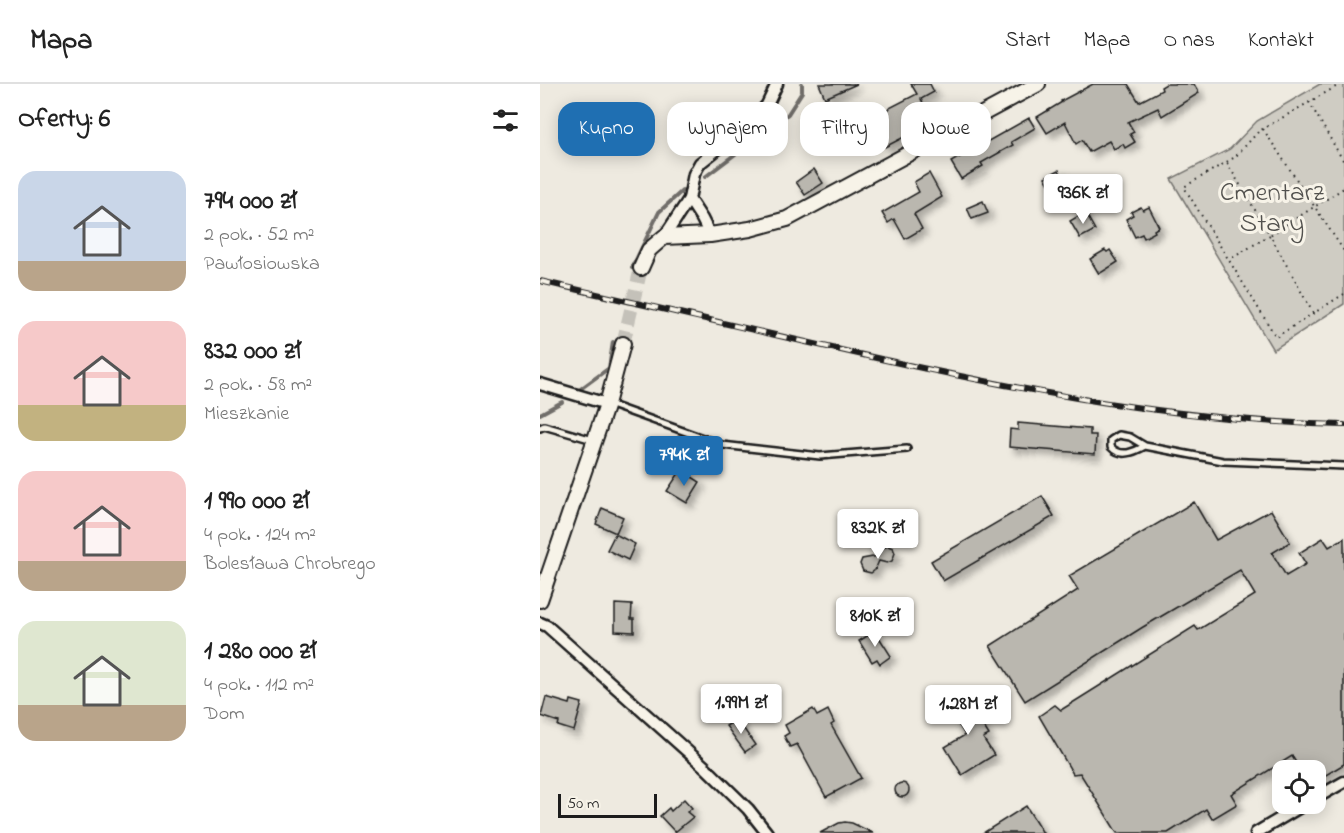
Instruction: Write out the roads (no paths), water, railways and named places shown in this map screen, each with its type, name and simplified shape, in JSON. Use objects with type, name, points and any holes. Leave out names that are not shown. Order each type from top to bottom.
[{"type":"street","points":[[641,268],[649,250],[664,237],[689,200],[694,174],[700,163],[754,120],[767,105],[777,84]]},
{"type":"street","points":[[664,237],[710,235],[750,229],[787,219],[1038,84]]},
{"type":"street","points":[[689,200],[710,235]]},
{"type":"street","points":[[540,600],[607,404],[623,344]]},
{"type":"street","points":[[540,384],[607,404]]},
{"type":"street","points":[[540,623],[547,626],[705,767],[748,809],[768,833]]},
{"type":"street","points":[[1326,792],[1344,782]]},
{"type":"street","points":[[1256,833],[1288,814]]},
{"type":"lane","points":[[607,404],[722,445],[820,456],[907,449]]},
{"type":"lane","points":[[540,428],[544,426],[593,440]]},
{"type":"lane","points":[[1145,446],[1123,454],[1115,452],[1111,447],[1111,440],[1119,435],[1130,437],[1145,446],[1223,460],[1344,466]]},
{"type":"waterway","points":[[705,177],[788,114],[802,92],[802,84]]},
{"type":"waterway","points":[[632,268],[659,212],[682,191]]},
{"type":"waterway","points":[[579,390],[609,368],[613,342]]},
{"type":"waterway","points":[[540,414],[562,402]]},
{"type":"tunnel","points":[[623,344],[641,268]]},
{"type":"railway","points":[[540,281],[884,360],[1014,387],[1211,416],[1344,425]]},
{"type":"park label","name":"Cmentarz Stary","points":[[1272,206]]}]
